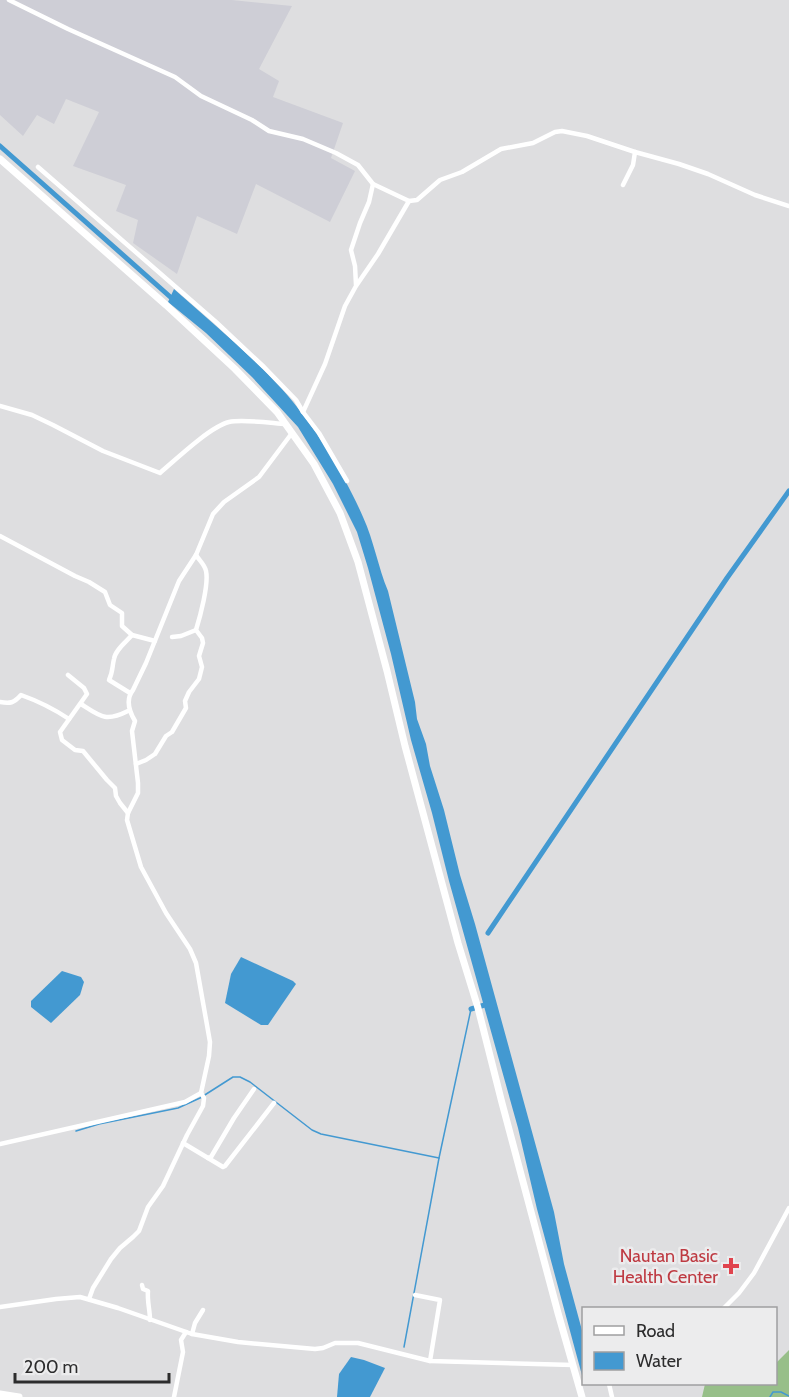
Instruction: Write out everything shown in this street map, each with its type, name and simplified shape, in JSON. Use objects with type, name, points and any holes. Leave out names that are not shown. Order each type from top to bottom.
[{"type":"main road","points":[[0,159],[166,305],[227,361],[277,412],[314,464],[340,513],[358,562],[408,757],[582,1397]]},
{"type":"main road","points":[[0,1394],[19,1397]]},
{"type":"street","points":[[9,0],[174,77],[201,96],[252,120],[269,131],[303,140],[336,153],[358,165],[373,184],[409,201],[417,200],[440,180],[462,172],[501,149],[533,143],[562,131],[587,136],[679,164],[755,195],[789,206]]},
{"type":"street","points":[[624,185],[633,165],[635,152]]},
{"type":"street","points":[[38,167],[198,307],[291,394],[319,433],[347,481]]},
{"type":"street","points":[[356,286],[351,250],[369,202],[373,184]]},
{"type":"street","points":[[303,412],[325,364],[345,306],[409,201]]},
{"type":"street","points":[[0,406],[32,415],[103,451],[160,473],[207,434],[228,422],[285,424]]},
{"type":"street","points":[[89,1299],[111,1259],[139,1231],[148,1207],[163,1186],[203,1106],[202,1095],[210,1042],[196,963],[141,867],[127,820],[138,793],[132,731],[135,722],[128,711],[130,693],[155,641],[179,581],[196,555],[213,514],[224,502],[259,477],[292,433]]},
{"type":"street","points":[[0,536],[105,592],[110,605],[122,613],[122,627],[132,635],[155,641]]},
{"type":"street","points":[[172,637],[196,630],[200,618],[206,569],[196,555]]},
{"type":"street","points":[[136,764],[155,754],[166,736],[172,732],[186,708],[185,701],[189,692],[199,679],[202,667],[199,656],[203,643],[196,630]]},
{"type":"street","points":[[130,693],[110,680],[117,651],[132,635]]},
{"type":"street","points":[[68,675],[84,688],[87,694],[60,732],[62,740],[75,750],[83,751],[89,757],[116,788],[116,796],[128,813]]},
{"type":"street","points":[[0,702],[15,702],[21,695],[41,705],[51,707],[69,719]]},
{"type":"street","points":[[81,704],[106,718],[128,711]]},
{"type":"street","points":[[208,1158],[211,1157],[254,1089]]},
{"type":"street","points":[[0,1144],[185,1102],[202,1095]]},
{"type":"street","points":[[183,1143],[222,1167],[225,1166],[274,1103]]},
{"type":"street","points":[[725,1307],[754,1273],[789,1208]]},
{"type":"street","points":[[142,1286],[148,1291],[150,1320]]},
{"type":"street","points":[[416,1295],[440,1300],[430,1360]]},
{"type":"street","points":[[0,1307],[71,1297],[89,1299],[189,1333],[238,1342],[315,1349],[334,1343],[358,1343],[430,1360],[573,1365]]},
{"type":"street","points":[[174,1397],[183,1352],[181,1340],[189,1333],[203,1311]]},
{"type":"shaded area","points":[[0,0],[232,0],[292,6],[259,69],[279,81],[273,97],[343,123],[331,158],[355,171],[330,222],[256,184],[237,234],[197,216],[177,274],[133,243],[138,220],[116,211],[126,185],[73,166],[99,112],[66,99],[54,124],[37,115],[23,136],[0,115]]},
{"type":"green space","points":[[789,1350],[789,1397],[702,1397],[705,1385],[777,1385],[777,1362]]},
{"type":"water","points":[[174,289],[230,338],[282,389],[317,434],[355,500],[367,526],[388,591],[415,702],[417,719],[426,744],[430,766],[554,1212],[564,1264],[582,1330],[582,1375],[537,1209],[518,1128],[449,881],[357,532],[333,484],[298,427],[252,377],[206,333],[168,302]]},
{"type":"water","points":[[241,957],[296,984],[268,1025],[261,1025],[225,1003],[231,974]]},
{"type":"water","points":[[62,971],[81,977],[84,982],[80,995],[51,1023],[31,1007],[31,1001]]},
{"type":"water","points":[[351,1357],[385,1368],[370,1397],[337,1397],[339,1374]]},
{"type":"waterway","points":[[0,146],[176,302]]},
{"type":"waterway","points":[[488,933],[727,578],[789,491]]},
{"type":"waterway","points":[[471,1009],[488,1004]]},
{"type":"waterway","points":[[404,1347],[439,1158],[471,1009]]},
{"type":"waterway","points":[[76,1131],[178,1108],[200,1098],[233,1077],[240,1077],[250,1082],[312,1130],[321,1134],[439,1158]]},
{"type":"waterway","points":[[770,1397],[773,1392],[781,1392],[789,1396]]},
{"type":"place","name":"Nautan Basic Health Center","points":[[731,1266]]}]
